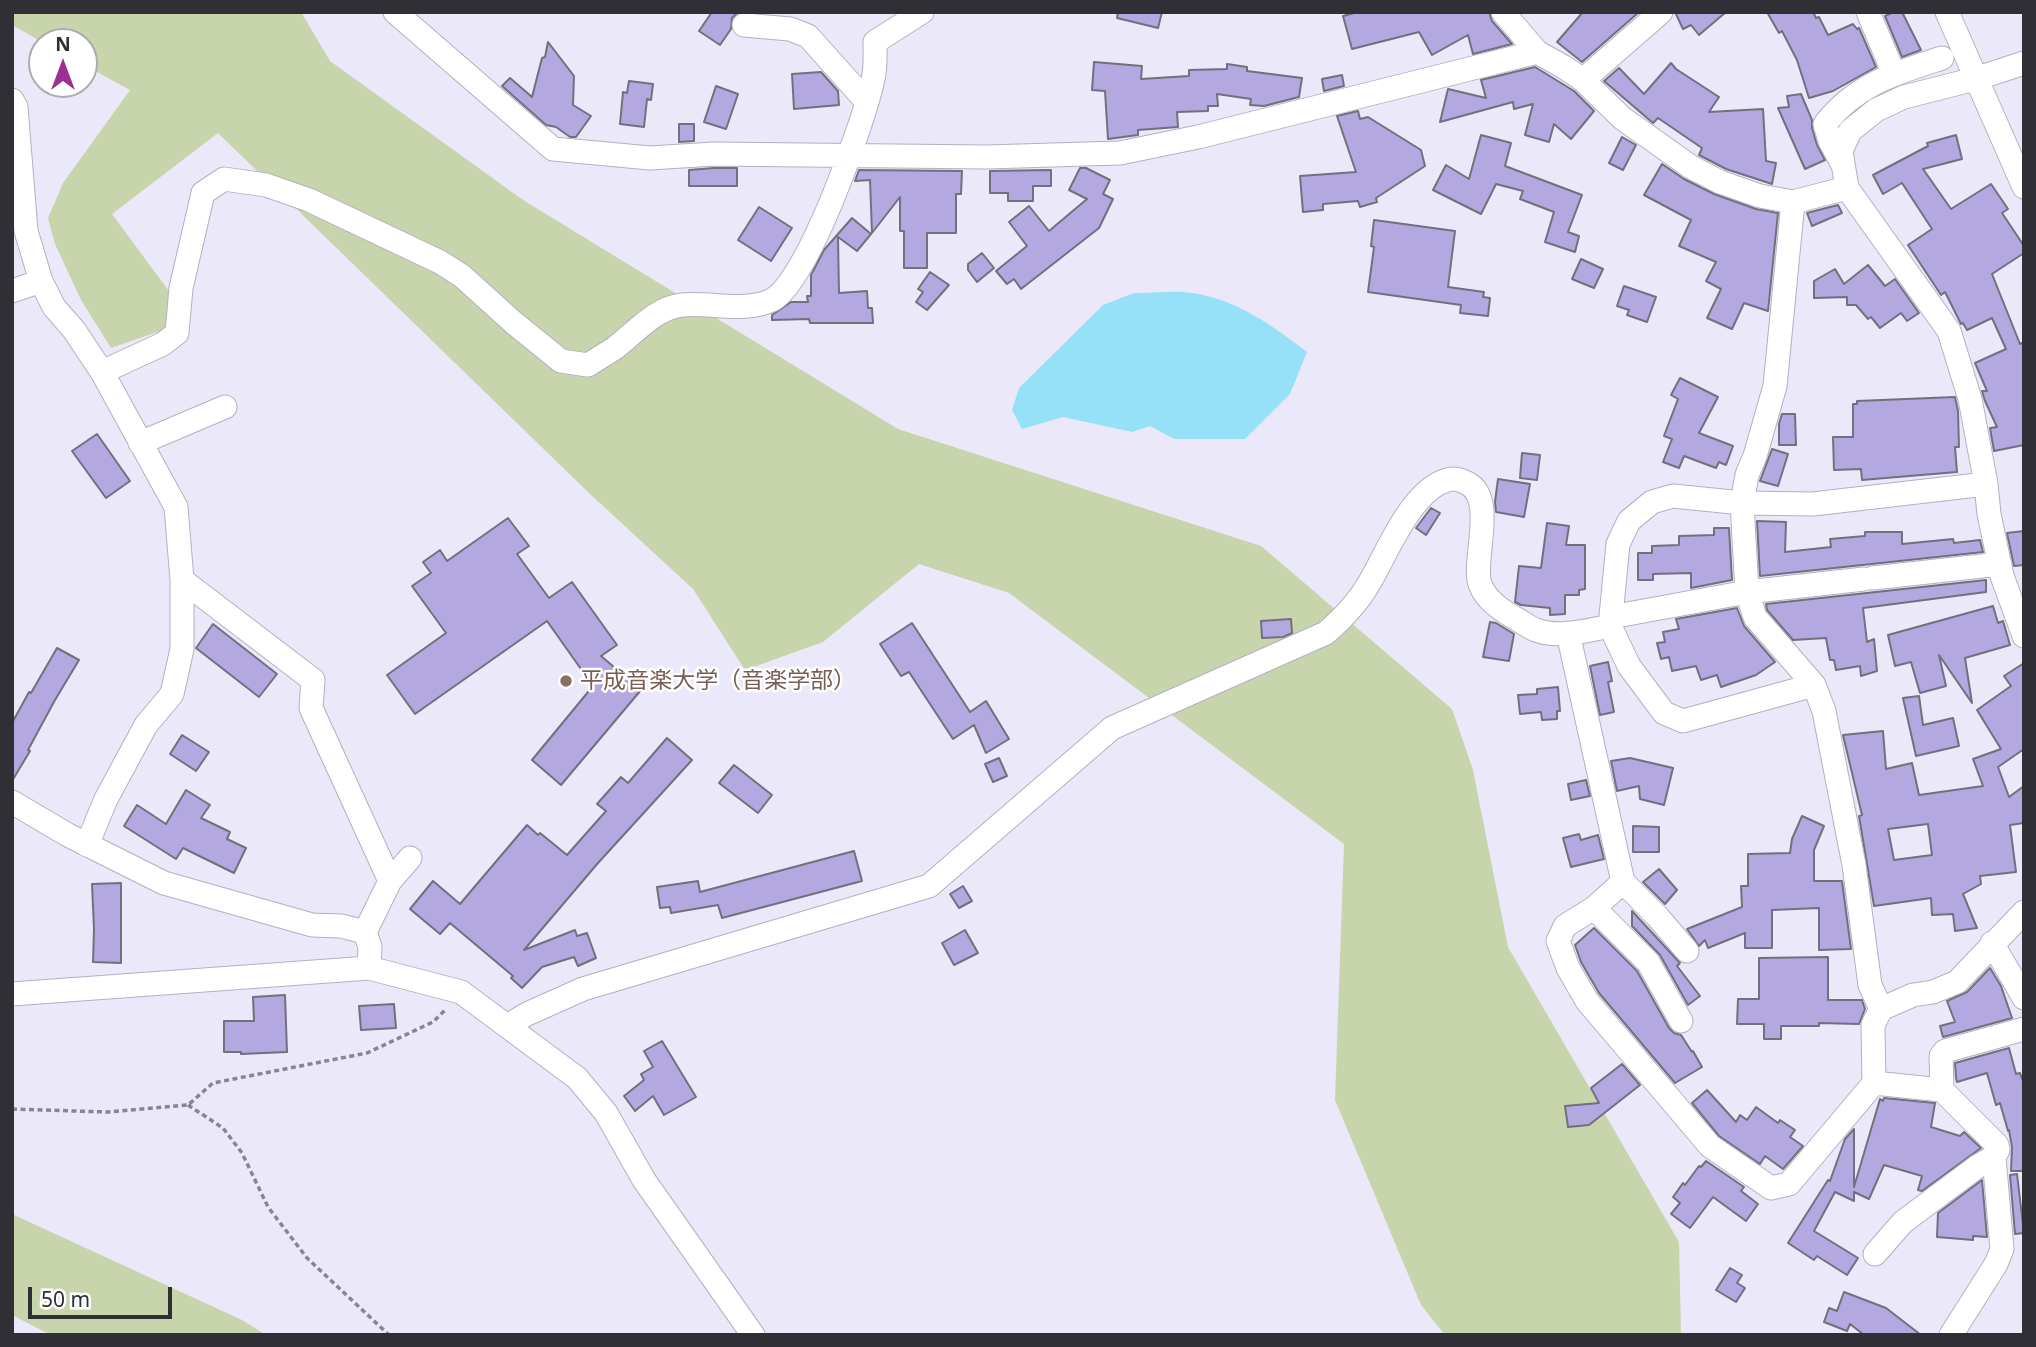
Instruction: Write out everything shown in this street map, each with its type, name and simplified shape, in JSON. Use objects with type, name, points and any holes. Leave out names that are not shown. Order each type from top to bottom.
[{"type":"street","points":[[395,12],[553,149],[650,158],[713,154],[986,157],[1119,153],[1198,137],[1536,52]]},
{"type":"street","points":[[102,372],[163,344],[177,333],[181,288],[203,193],[224,179],[266,185],[309,200],[440,262],[462,276],[561,361],[588,365],[642,325],[680,305],[750,305],[771,300],[786,289],[807,253],[852,154],[874,77],[875,42],[922,12]]},
{"type":"street","points":[[1503,12],[1536,52],[1564,66],[1583,80],[1622,118],[1691,167],[1720,182],[1760,196],[1793,202],[1845,177]]},
{"type":"street","points":[[1583,80],[1661,12]]},
{"type":"street","points":[[1868,12],[1894,74]]},
{"type":"street","points":[[1947,12],[1983,76],[2024,187]]},
{"type":"street","points":[[744,25],[790,29],[808,36],[867,102]]},
{"type":"street","points":[[1942,58],[1870,85],[1840,105],[1825,124],[1845,177],[1949,331],[1970,399],[2000,564],[2020,631],[2024,636]]},
{"type":"street","points":[[1845,177],[1841,151],[1850,131],[1876,110],[1904,97],[2024,63]]},
{"type":"street","points":[[12,100],[16,107],[26,231],[41,281],[54,307],[75,330],[102,372],[176,507],[182,580],[182,649],[172,694],[146,725],[106,799],[87,845]]},
{"type":"street","points":[[1793,202],[1775,386],[1742,503],[1748,592],[1755,617],[1814,685],[1824,711],[1854,865],[1870,985],[1881,1009]]},
{"type":"street","points":[[12,291],[41,281]]},
{"type":"street","points":[[140,443],[225,407]]},
{"type":"street","points":[[507,1026],[583,989],[929,886],[1112,729],[1326,633],[1350,611],[1368,585],[1397,530],[1423,496],[1445,481],[1464,481],[1476,490],[1482,509],[1480,583],[1496,607],[1540,632],[1568,633],[1748,592],[2000,564]]},
{"type":"street","points":[[1814,685],[1683,721],[1664,713],[1629,666],[1611,622],[1618,544],[1629,521],[1652,502],[1673,496],[1742,503],[1813,503],[1986,484]]},
{"type":"street","points":[[182,580],[313,680],[311,708],[390,881]]},
{"type":"street","points":[[1568,633],[1623,883],[1657,916],[1687,951]]},
{"type":"street","points":[[12,802],[87,845],[164,883],[312,925],[341,926],[365,932]]},
{"type":"street","points":[[369,968],[370,947],[365,932],[390,881],[410,858]]},
{"type":"street","points":[[1623,883],[1594,908],[1565,926],[1558,941],[1568,968],[1587,1001],[1710,1146],[1771,1188],[1789,1184],[1874,1083],[1873,1025],[1881,1009],[1903,998],[1933,992],[1957,982],[2024,912]]},
{"type":"street","points":[[1594,908],[1648,962],[1681,1021]]},
{"type":"street","points":[[1993,943],[2024,998]]},
{"type":"street","points":[[12,994],[369,968],[461,992],[578,1078],[606,1112],[644,1180],[753,1335]]},
{"type":"street","points":[[1942,1090],[1941,1056],[1945,1051],[2024,1029]]},
{"type":"street","points":[[1874,1083],[1942,1090],[1997,1145],[1998,1150],[1994,1157],[1903,1222],[1875,1254]]},
{"type":"street","points":[[1951,1335],[1996,1264],[2013,1249],[1994,1157]]},
{"type":"path","points":[[188,1105],[212,1083],[367,1053],[433,1022],[461,992]]},
{"type":"path","points":[[12,1109],[107,1112],[188,1105],[222,1128],[243,1153],[268,1207],[307,1258],[389,1335]]},
{"type":"green space","points":[[12,12],[301,12],[330,61],[523,200],[898,429],[1261,546],[1452,709],[1473,770],[1508,947],[1679,1242],[1681,1335],[1445,1335],[1421,1305],[1335,1100],[1344,844],[1009,593],[919,564],[823,642],[745,670],[693,589],[590,494],[218,133],[112,214],[177,302],[166,329],[111,348],[81,300],[55,244],[48,218],[63,183],[130,90],[98,73],[98,28],[28,28],[28,34],[12,25]]},
{"type":"green space","points":[[12,1214],[242,1320],[266,1335],[51,1335],[12,1315]]},
{"type":"water","points":[[1134,293],[1193,293],[1226,302],[1268,324],[1307,352],[1290,394],[1245,439],[1174,439],[1150,426],[1132,432],[1063,417],[1022,429],[1012,410],[1019,388],[1103,305]]},
{"type":"building","points":[[712,12],[738,12],[732,18],[731,29],[720,45],[699,31]]},
{"type":"building","points":[[1118,12],[1162,12],[1158,28],[1117,18]]},
{"type":"building","points":[[1358,12],[1489,12],[1492,21],[1512,44],[1473,54],[1468,35],[1432,55],[1419,32],[1352,49],[1343,16]]},
{"type":"building","points":[[1583,12],[1639,12],[1582,62],[1557,42]]},
{"type":"building","points":[[1675,12],[1726,12],[1699,35],[1691,25],[1683,29]]},
{"type":"building","points":[[1767,12],[1813,12],[1816,18],[1819,17],[1828,35],[1853,24],[1859,28],[1876,67],[1833,91],[1809,98],[1797,60],[1782,31],[1779,33]]},
{"type":"building","points":[[1902,12],[1921,50],[1902,57],[1885,16]]},
{"type":"building","points":[[548,42],[574,76],[573,105],[591,116],[576,137],[570,137],[556,127],[546,125],[502,86],[510,78],[532,97]]},
{"type":"building","points":[[1094,62],[1142,66],[1141,79],[1189,76],[1189,70],[1227,69],[1227,64],[1247,67],[1247,71],[1302,78],[1299,97],[1264,106],[1250,105],[1251,99],[1217,94],[1218,106],[1208,106],[1208,111],[1177,112],[1178,127],[1138,130],[1138,135],[1108,139],[1105,91],[1092,90]]},
{"type":"building","points":[[1671,63],[1719,97],[1709,112],[1763,109],[1766,161],[1776,163],[1772,184],[1726,169],[1699,155],[1702,148],[1658,118],[1653,123],[1604,81],[1619,68],[1644,94]]},
{"type":"building","points":[[1535,67],[1574,91],[1594,111],[1571,139],[1554,124],[1549,142],[1525,135],[1533,104],[1514,109],[1513,102],[1440,122],[1448,89],[1486,98],[1481,80]]},
{"type":"building","points":[[821,72],[838,91],[839,105],[794,109],[792,74]]},
{"type":"building","points":[[1342,75],[1344,86],[1324,91],[1322,79]]},
{"type":"building","points":[[629,81],[653,84],[651,100],[647,99],[644,127],[620,124],[623,92],[627,93]]},
{"type":"building","points":[[716,86],[738,94],[726,129],[704,122]]},
{"type":"building","points":[[1801,94],[1812,120],[1817,145],[1825,160],[1805,169],[1778,108],[1789,107],[1787,96]]},
{"type":"building","points":[[1358,111],[1360,119],[1368,117],[1421,150],[1425,166],[1376,198],[1377,202],[1360,207],[1358,201],[1323,204],[1323,210],[1303,212],[1300,176],[1356,172],[1337,116]]},
{"type":"building","points":[[679,124],[694,124],[694,141],[679,142]]},
{"type":"building","points":[[1481,135],[1511,143],[1505,166],[1582,195],[1568,232],[1579,236],[1575,252],[1545,242],[1554,212],[1520,199],[1523,191],[1496,184],[1481,214],[1433,190],[1446,165],[1469,179]]},
{"type":"building","points":[[1956,135],[1962,159],[1923,169],[1951,209],[1991,184],[2008,209],[2002,213],[2024,246],[2024,253],[1992,274],[2020,344],[2024,342],[2024,445],[1994,451],[1990,428],[1997,427],[1985,401],[1982,391],[1987,391],[1975,363],[2006,349],[1992,318],[1967,330],[1963,323],[1961,324],[1945,292],[1941,295],[1908,245],[1932,229],[1902,183],[1883,194],[1873,175],[1928,146],[1927,143]]},
{"type":"building","points":[[1622,137],[1636,145],[1623,170],[1609,163]]},
{"type":"building","points":[[1662,164],[1714,194],[1756,209],[1778,213],[1768,311],[1744,303],[1732,329],[1707,318],[1721,289],[1706,281],[1716,262],[1679,246],[1691,220],[1644,195]]},
{"type":"building","points":[[737,168],[737,186],[689,186],[689,170]]},
{"type":"building","points":[[1080,168],[1086,168],[1110,180],[1103,194],[1113,199],[1099,228],[1021,289],[1014,279],[1007,284],[996,271],[1027,246],[1009,222],[1029,206],[1049,231],[1087,199],[1069,190]]},
{"type":"building","points":[[859,170],[962,171],[961,194],[956,194],[956,233],[927,233],[927,268],[904,268],[900,197],[872,233],[870,180],[855,181]]},
{"type":"building","points":[[1051,170],[1051,186],[1033,186],[1033,201],[1008,201],[1008,193],[990,193],[990,171]]},
{"type":"building","points":[[1838,205],[1842,213],[1812,226],[1807,213]]},
{"type":"building","points":[[759,207],[792,228],[771,261],[738,240]]},
{"type":"building","points":[[852,218],[871,234],[857,251],[838,237],[839,293],[867,291],[868,308],[872,308],[873,323],[772,320],[772,315],[791,302],[808,302],[807,296],[811,296],[811,275],[824,250]]},
{"type":"building","points":[[1374,220],[1455,231],[1448,287],[1484,292],[1483,297],[1490,298],[1488,316],[1460,313],[1461,305],[1368,292],[1374,247],[1371,246]]},
{"type":"building","points":[[982,253],[994,268],[977,282],[968,270],[968,264]]},
{"type":"building","points":[[1581,259],[1603,269],[1594,288],[1572,279]]},
{"type":"building","points":[[1868,265],[1885,286],[1895,279],[1919,313],[1907,321],[1901,313],[1880,328],[1856,305],[1847,305],[1847,297],[1814,298],[1814,281],[1835,269],[1844,284]]},
{"type":"building","points":[[930,272],[949,285],[927,310],[916,302],[923,292],[918,289]]},
{"type":"building","points":[[1624,286],[1656,297],[1647,322],[1627,315],[1629,310],[1617,306]]},
{"type":"building","points":[[1680,378],[1718,397],[1699,433],[1733,446],[1726,465],[1719,462],[1716,468],[1684,456],[1679,468],[1663,462],[1672,439],[1664,436],[1678,399],[1671,395]]},
{"type":"building","points":[[1955,397],[1959,447],[1955,447],[1957,472],[1862,480],[1861,469],[1834,470],[1833,437],[1853,437],[1853,404],[1857,404],[1857,401]]},
{"type":"building","points":[[1782,414],[1795,414],[1796,445],[1779,445]]},
{"type":"building","points":[[97,434],[130,481],[106,498],[72,451]]},
{"type":"building","points":[[1772,449],[1788,454],[1778,486],[1760,481]]},
{"type":"building","points":[[1522,453],[1540,455],[1537,480],[1520,478]]},
{"type":"building","points":[[1498,479],[1530,484],[1524,517],[1496,512]]},
{"type":"building","points":[[1431,508],[1440,513],[1426,535],[1416,528]]},
{"type":"building","points":[[508,518],[529,546],[517,554],[549,598],[572,582],[617,645],[601,656],[641,690],[561,785],[532,760],[593,686],[547,621],[415,714],[387,675],[446,633],[412,586],[431,573],[423,562],[440,550],[447,561]]},
{"type":"building","points":[[1757,521],[1786,522],[1785,552],[1831,547],[1830,539],[1865,536],[1865,532],[1902,532],[1902,544],[1953,539],[1954,543],[1980,540],[1983,552],[1760,576]]},
{"type":"building","points":[[1547,523],[1569,526],[1566,545],[1585,545],[1585,589],[1579,590],[1579,595],[1565,595],[1565,614],[1550,615],[1550,608],[1515,602],[1519,566],[1541,568]]},
{"type":"building","points":[[1714,528],[1729,528],[1732,580],[1691,588],[1691,573],[1653,574],[1653,580],[1638,580],[1638,553],[1652,553],[1652,546],[1679,545],[1679,536],[1714,535]]},
{"type":"building","points":[[2024,531],[2024,565],[2014,566],[2007,533]]},
{"type":"building","points":[[1986,580],[1986,592],[1863,608],[1867,642],[1874,639],[1877,671],[1861,676],[1860,666],[1836,670],[1834,660],[1830,660],[1826,638],[1793,640],[1767,610],[1766,604]]},
{"type":"building","points":[[1993,606],[1998,623],[2003,621],[2010,645],[1965,658],[1972,703],[1939,655],[1946,686],[1920,693],[1911,662],[1895,666],[1888,635]]},
{"type":"building","points":[[1737,608],[1744,626],[1775,662],[1756,675],[1721,687],[1717,675],[1701,680],[1696,666],[1672,671],[1669,657],[1661,659],[1657,643],[1665,642],[1663,632],[1679,629],[1676,619]]},
{"type":"building","points":[[1291,619],[1292,633],[1283,637],[1262,638],[1261,621]]},
{"type":"building","points":[[1490,622],[1514,634],[1509,661],[1483,657]]},
{"type":"building","points":[[912,623],[970,712],[986,701],[1009,739],[986,753],[974,725],[953,739],[909,672],[901,676],[880,644]]},
{"type":"building","points":[[213,624],[277,674],[259,697],[196,648]]},
{"type":"building","points":[[57,648],[79,660],[12,781],[12,723]]},
{"type":"building","points":[[1608,662],[1612,681],[1608,682],[1614,712],[1600,715],[1590,666]]},
{"type":"building","points":[[2024,663],[2024,749],[1998,767],[2009,797],[2024,786],[2024,823],[2010,825],[2016,872],[1980,876],[1981,884],[1963,894],[1977,928],[1955,931],[1953,914],[1932,915],[1931,898],[1874,906],[1859,816],[1862,815],[1843,735],[1883,731],[1886,769],[1912,763],[1919,795],[1983,786],[1973,759],[2001,749],[1977,710],[2011,686],[2004,676]],"holes":[[[1928,824],[1932,855],[1894,860],[1888,829]]]},
{"type":"building","points":[[1558,687],[1560,711],[1557,711],[1557,719],[1542,720],[1541,712],[1520,714],[1518,695],[1537,694],[1537,689]]},
{"type":"building","points":[[1919,696],[1923,725],[1953,718],[1959,746],[1916,756],[1903,698]]},
{"type":"building","points":[[182,735],[209,752],[196,771],[170,754]]},
{"type":"building","points":[[667,738],[692,760],[598,863],[524,950],[575,930],[577,936],[587,933],[596,958],[578,966],[574,957],[542,967],[522,988],[511,978],[513,976],[450,923],[440,934],[410,909],[433,881],[460,904],[527,825],[567,855],[606,811],[597,804],[621,777],[628,783]]},
{"type":"building","points":[[999,758],[1007,776],[993,782],[985,764]]},
{"type":"building","points":[[1630,758],[1673,768],[1664,805],[1640,799],[1639,786],[1617,791],[1611,761]]},
{"type":"building","points":[[734,765],[772,795],[758,813],[719,783]]},
{"type":"building","points":[[1586,780],[1590,796],[1571,800],[1568,784]]},
{"type":"building","points":[[186,790],[210,805],[201,818],[230,832],[227,839],[246,848],[234,873],[183,848],[176,859],[124,826],[137,805],[166,824]]},
{"type":"building","points":[[1802,816],[1824,826],[1814,850],[1814,881],[1842,881],[1851,949],[1819,950],[1819,908],[1772,910],[1772,948],[1745,948],[1745,933],[1708,948],[1705,940],[1699,946],[1687,929],[1742,907],[1741,886],[1748,886],[1748,854],[1790,853],[1792,839]]},
{"type":"building","points":[[1633,826],[1659,827],[1659,852],[1633,852]]},
{"type":"building","points":[[1579,834],[1581,840],[1598,835],[1604,859],[1571,867],[1563,838]]},
{"type":"building","points":[[854,851],[862,881],[722,918],[718,905],[671,913],[670,907],[660,908],[657,887],[698,881],[700,892]]},
{"type":"building","points":[[1659,869],[1677,890],[1665,904],[1643,882]]},
{"type":"building","points":[[121,883],[121,963],[93,962],[92,884]]},
{"type":"building","points":[[963,886],[972,901],[959,908],[950,894]]},
{"type":"building","points":[[1632,911],[1680,963],[1677,966],[1700,996],[1688,1005],[1660,955],[1632,926]]},
{"type":"building","points":[[1594,928],[1637,971],[1669,1028],[1681,1035],[1702,1067],[1675,1083],[1599,993],[1581,962],[1575,945]]},
{"type":"building","points":[[965,930],[978,953],[954,965],[942,943]]},
{"type":"building","points":[[1828,957],[1828,1000],[1862,1000],[1865,1009],[1859,1024],[1781,1026],[1781,1039],[1764,1039],[1764,1024],[1737,1024],[1738,999],[1759,999],[1759,958]]},
{"type":"building","points":[[1990,968],[2001,986],[2012,1018],[1943,1037],[1940,1026],[1955,1022],[1947,1001],[1967,992]]},
{"type":"building","points":[[285,995],[287,1052],[224,1052],[224,1021],[254,1021],[253,997]]},
{"type":"building","points":[[394,1004],[396,1028],[361,1030],[359,1006]]},
{"type":"building","points":[[662,1041],[696,1097],[664,1115],[653,1096],[635,1111],[624,1096],[644,1080],[641,1074],[653,1067],[644,1051]]},
{"type":"building","points":[[2009,1048],[2016,1074],[2020,1073],[2024,1084],[2024,1171],[2011,1171],[2012,1147],[2009,1130],[2000,1103],[1996,1105],[1987,1073],[1957,1082],[1956,1078],[1955,1063]]},
{"type":"building","points":[[1622,1064],[1640,1085],[1589,1125],[1568,1127],[1565,1106],[1599,1103],[1591,1088]]},
{"type":"building","points":[[1707,1090],[1736,1122],[1740,1115],[1747,1120],[1756,1107],[1778,1123],[1780,1120],[1795,1130],[1790,1137],[1803,1146],[1783,1169],[1765,1156],[1760,1164],[1719,1136],[1692,1103]]},
{"type":"building","points":[[1884,1098],[1935,1103],[1931,1127],[1960,1136],[1964,1132],[1981,1148],[1922,1191],[1918,1190],[1922,1176],[1884,1165],[1869,1199],[1854,1192],[1854,1201],[1835,1192],[1814,1231],[1858,1258],[1847,1275],[1817,1256],[1814,1260],[1788,1243],[1828,1180],[1830,1181],[1845,1139],[1854,1129],[1854,1187],[1880,1099],[1883,1101]]},
{"type":"building","points":[[1706,1161],[1744,1187],[1741,1191],[1758,1204],[1746,1221],[1713,1197],[1690,1228],[1671,1214],[1680,1203],[1673,1197]]},
{"type":"building","points":[[2017,1174],[2024,1233],[2015,1234],[2010,1175]]},
{"type":"building","points":[[1982,1180],[1987,1237],[1973,1236],[1973,1240],[1937,1237],[1938,1213]]},
{"type":"building","points":[[1730,1268],[1742,1275],[1737,1283],[1745,1288],[1736,1302],[1716,1290]]},
{"type":"building","points":[[1844,1292],[1886,1308],[1921,1335],[1864,1335],[1850,1324],[1847,1331],[1824,1322],[1829,1308],[1837,1311]]},
{"type":"place","name":"平成音楽大学（音楽学部）","points":[[566,681]]}]
